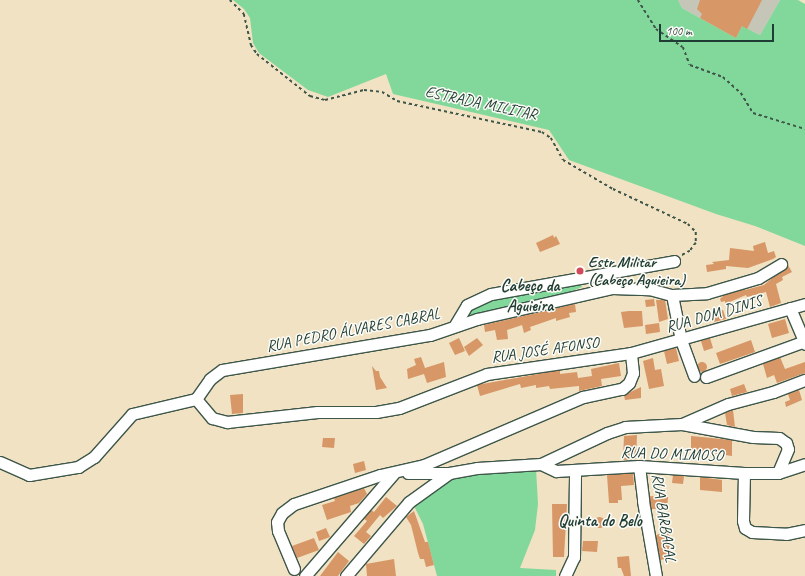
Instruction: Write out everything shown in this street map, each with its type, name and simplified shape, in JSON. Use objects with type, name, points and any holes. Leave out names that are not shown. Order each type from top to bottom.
[{"type":"street","points":[[455,325],[464,308],[479,299],[592,275],[674,260]]},
{"type":"street","name":"RUA PEDRO ÁLVARES CABRAL","points":[[196,399],[210,379],[222,370],[430,335],[455,325],[612,288],[649,288],[672,295],[707,293],[727,289],[758,278],[781,264]]},
{"type":"street","points":[[592,275],[596,291]]},
{"type":"street","points":[[672,295],[681,340],[694,376]]},
{"type":"street","name":"RUA DOM DINIS","points":[[631,353],[805,304]]},
{"type":"street","points":[[706,377],[805,342],[790,308]]},
{"type":"street","points":[[294,569],[278,531],[277,522],[282,513],[294,504],[452,455],[493,434],[583,396],[622,389],[629,383],[633,373],[631,353]]},
{"type":"street","name":"RUA JOSÉ AFONSO","points":[[196,399],[212,418],[227,422],[317,412],[376,412],[399,408],[426,399],[465,381],[486,374],[631,353]]},
{"type":"street","points":[[682,424],[728,404],[773,392],[805,380]]},
{"type":"street","points":[[0,462],[29,475],[78,466],[94,456],[132,414],[146,409],[196,399]]},
{"type":"street","points":[[394,473],[449,474],[478,468],[541,464],[607,433],[625,427],[682,424],[754,437],[779,438],[786,443],[788,449],[778,473]]},
{"type":"street","name":"RUA DO MIMOSO","points":[[541,464],[556,471],[639,466],[744,473],[778,473],[805,464]]},
{"type":"street","name":"RUA BARBACAL","points":[[639,466],[643,501],[656,576]]},
{"type":"street","points":[[565,576],[574,557],[575,471]]},
{"type":"street","points":[[306,576],[394,473]]},
{"type":"street","points":[[744,473],[743,521],[745,528],[752,532],[786,534],[805,530]]},
{"type":"street","points":[[346,576],[409,502],[449,474]]},
{"type":"path","name":"ESTRADA MILITAR","points":[[230,0],[244,14],[251,45],[257,54],[310,96],[325,100],[364,90],[382,92],[398,101],[542,132],[551,138],[563,160],[613,189],[688,224],[696,232],[696,242],[690,252],[674,260]]},
{"type":"path","points":[[638,0],[656,28],[683,47],[690,65],[723,77],[741,93],[754,113],[805,129]]},
{"type":"shaded area","points":[[678,0],[780,0],[760,35],[742,26],[736,38],[682,8]]},
{"type":"green space","points":[[233,0],[678,0],[682,8],[736,38],[742,26],[760,35],[780,0],[798,0],[805,4],[805,246],[755,226],[716,214],[569,160],[549,130],[393,94],[386,74],[328,97],[308,90],[259,53],[253,43],[250,18],[244,9]]},
{"type":"green space","points":[[581,283],[582,287],[567,293],[465,318],[468,309],[490,300]]},
{"type":"green space","points":[[536,468],[538,504],[535,530],[520,568],[556,570],[556,576],[437,576],[423,524],[413,504],[436,491],[435,486],[453,478]]},
{"type":"building","points":[[700,0],[762,0],[747,29],[742,26],[736,38],[700,18],[702,14],[697,9]]},
{"type":"building","points":[[553,235],[554,238],[556,236],[560,244],[540,252],[536,243]]},
{"type":"building","points":[[765,242],[768,253],[774,251],[776,257],[773,259],[748,268],[726,266],[726,269],[707,272],[706,265],[714,264],[712,262],[729,260],[730,248],[754,251],[753,246]]},
{"type":"building","points":[[788,265],[792,272],[782,277],[783,280],[776,284],[781,303],[770,307],[766,292],[747,297],[746,295],[725,304],[725,301],[721,302],[720,299],[724,295],[764,285]]},
{"type":"building","points":[[654,299],[655,306],[646,307],[645,300]]},
{"type":"building","points":[[656,300],[665,300],[668,319],[659,322]]},
{"type":"building","points":[[575,304],[576,312],[569,313],[570,317],[556,321],[556,318],[530,327],[531,330],[524,333],[522,325],[507,330],[508,339],[497,340],[495,330],[485,332],[484,325]]},
{"type":"building","points":[[723,310],[726,319],[714,322],[712,312]]},
{"type":"building","points":[[642,311],[643,326],[624,328],[621,312]]},
{"type":"building","points":[[785,319],[789,333],[772,338],[768,324]]},
{"type":"building","points":[[659,323],[660,332],[646,334],[645,325]]},
{"type":"building","points":[[459,338],[465,351],[455,355],[449,343]]},
{"type":"building","points":[[477,338],[483,345],[469,356],[464,347]]},
{"type":"building","points":[[710,338],[713,348],[704,351],[701,341]]},
{"type":"building","points":[[751,340],[755,352],[720,364],[716,353]]},
{"type":"building","points":[[676,348],[679,361],[667,364],[664,351]]},
{"type":"building","points":[[421,357],[425,368],[444,362],[446,377],[427,383],[424,374],[408,379],[407,369],[416,365],[414,359]]},
{"type":"building","points":[[780,357],[785,369],[805,362],[805,373],[777,383],[774,375],[767,378],[763,364]]},
{"type":"building","points":[[653,358],[655,370],[661,369],[664,386],[649,389],[643,361]]},
{"type":"building","points":[[702,362],[707,367],[702,372],[697,367]]},
{"type":"building","points":[[619,363],[621,376],[601,379],[602,386],[579,391],[579,386],[550,389],[549,386],[536,388],[536,385],[521,388],[520,384],[480,396],[477,385],[560,370],[560,374],[577,372],[578,378],[592,376],[591,369]]},
{"type":"building","points":[[372,366],[376,371],[379,371],[380,377],[387,388],[376,390]]},
{"type":"building","points":[[744,384],[747,392],[732,396],[730,389]]},
{"type":"building","points":[[641,387],[641,398],[625,400],[624,395]]},
{"type":"building","points":[[799,390],[802,400],[786,407],[785,402],[790,400],[788,394]]},
{"type":"building","points":[[243,394],[243,413],[232,414],[230,395]]},
{"type":"building","points":[[733,410],[735,427],[727,425],[725,413]]},
{"type":"building","points":[[637,435],[636,459],[623,460],[624,436]]},
{"type":"building","points":[[691,436],[732,440],[732,456],[691,450]]},
{"type":"building","points":[[323,438],[335,438],[334,448],[322,447]]},
{"type":"building","points":[[364,461],[366,470],[355,473],[353,464]]},
{"type":"building","points":[[633,473],[634,485],[621,486],[622,500],[618,500],[618,503],[609,503],[607,475]]},
{"type":"building","points":[[673,475],[684,476],[683,484],[672,483]]},
{"type":"building","points":[[700,477],[722,480],[722,492],[700,490]]},
{"type":"building","points":[[364,488],[367,494],[359,503],[350,506],[351,512],[327,520],[322,505],[335,501],[334,498]]},
{"type":"building","points":[[649,496],[668,497],[667,509],[651,509]]},
{"type":"building","points":[[386,497],[397,506],[383,518],[380,515],[366,532],[371,536],[364,544],[354,536],[367,521],[364,519],[371,510],[374,512]]},
{"type":"building","points":[[552,504],[567,504],[564,557],[553,557]]},
{"type":"building","points":[[414,511],[425,542],[428,542],[434,565],[426,567],[424,559],[420,559],[411,525],[406,517]]},
{"type":"building","points":[[599,516],[603,518],[605,522],[603,526],[599,528],[595,526],[593,522],[595,518]]},
{"type":"building","points":[[326,528],[330,537],[319,541],[316,532]]},
{"type":"building","points":[[669,531],[671,558],[660,560],[656,535]]},
{"type":"building","points":[[314,538],[319,550],[297,558],[292,546]]},
{"type":"building","points":[[583,541],[598,541],[597,552],[582,551]]},
{"type":"building","points":[[338,552],[349,561],[338,576],[320,576]]},
{"type":"building","points":[[629,556],[631,576],[624,576],[621,568],[618,568],[617,557]]},
{"type":"building","points":[[394,559],[396,576],[367,576],[366,564]]},
{"type":"place","name":"Estr Militar (Cabeço Aguieira)","points":[[580,271]]},
{"type":"district","name":"Cabeço da Aguieira","points":[[530,296]]},
{"type":"district","name":"Quinta do Belo","points":[[600,521]]}]
